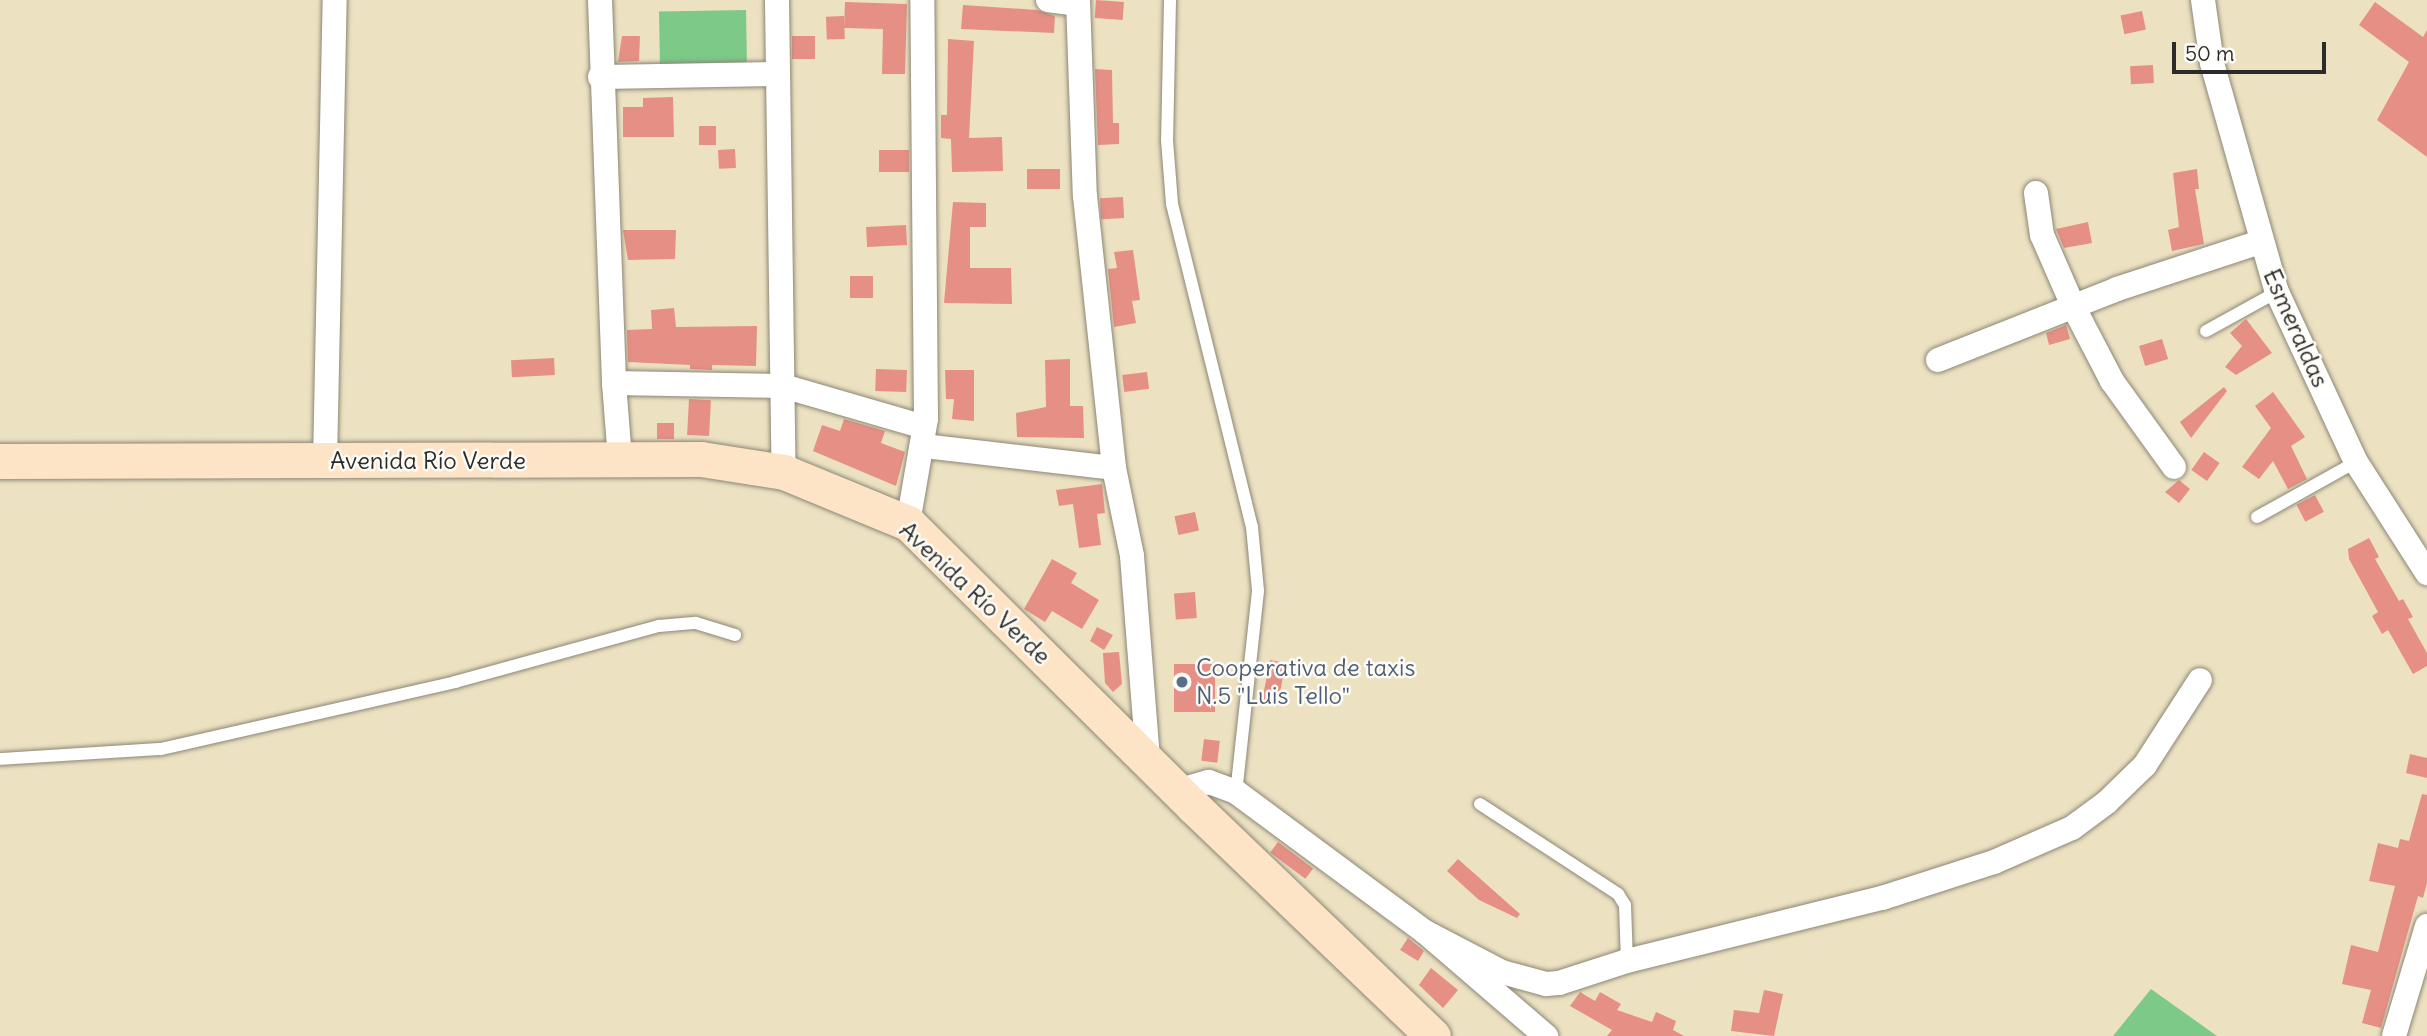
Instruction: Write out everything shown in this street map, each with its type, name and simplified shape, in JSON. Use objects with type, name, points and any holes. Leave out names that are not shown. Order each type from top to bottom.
[{"type":"main road","name":"Avenida Río Verde","points":[[0,461],[701,459],[784,472],[908,523],[1177,790],[1433,1036]]},
{"type":"street","points":[[325,462],[335,0]]},
{"type":"street","points":[[600,0],[600,77],[620,460]]},
{"type":"street","points":[[777,0],[784,472]]},
{"type":"street","points":[[908,523],[924,437],[922,0]]},
{"type":"street","points":[[1048,0],[1078,2],[1085,197],[1114,468],[1132,556],[1148,760]]},
{"type":"street","name":"Esmeraldas","points":[[2203,0],[2212,63],[2260,242],[2277,292],[2356,462],[2427,573]]},
{"type":"street","points":[[600,77],[778,74]]},
{"type":"street","points":[[2036,193],[2042,235],[2073,306],[2112,381],[2174,467]]},
{"type":"street","points":[[1938,360],[2073,306],[2260,242]]},
{"type":"street","points":[[614,383],[783,386],[924,437],[1114,468]]},
{"type":"street","points":[[1425,932],[1502,972],[1546,984],[1627,961],[1882,898],[1994,862],[2072,828],[2145,765],[2200,680]]},
{"type":"street","points":[[1177,790],[1209,782],[1236,792],[1425,932],[1546,1036]]},
{"type":"street","points":[[2394,1036],[2427,926]]},
{"type":"lane","points":[[1170,0],[1167,140],[1172,204],[1252,527],[1257,578],[1236,792]]},
{"type":"lane","points":[[2206,331],[2277,292]]},
{"type":"lane","points":[[2257,517],[2356,462]]},
{"type":"lane","points":[[0,759],[162,749],[455,682],[659,626],[696,623],[735,635]]},
{"type":"lane","points":[[1480,804],[1609,885],[1625,905],[1627,961]]},
{"type":"green space","points":[[746,10],[747,66],[660,68],[659,12]]},
{"type":"green space","points":[[2151,989],[2217,1036],[2113,1036]]},
{"type":"building","points":[[1096,0],[1124,2],[1123,20],[1095,18]]},
{"type":"building","points":[[845,2],[907,4],[905,74],[882,74],[883,29],[844,28]]},
{"type":"building","points":[[2375,2],[2423,37],[2427,30],[2427,157],[2377,120],[2409,62],[2359,25]]},
{"type":"building","points":[[963,5],[1037,10],[1055,16],[1054,33],[961,29]]},
{"type":"building","points":[[2142,11],[2146,30],[2124,34],[2120,16]]},
{"type":"building","points":[[844,16],[845,39],[827,40],[826,17]]},
{"type":"building","points":[[622,36],[640,36],[639,61],[618,62]]},
{"type":"building","points":[[792,36],[815,36],[815,59],[792,59]]},
{"type":"building","points":[[948,39],[974,41],[969,138],[1002,137],[1003,171],[952,172],[951,139],[941,138],[941,115],[947,115]]},
{"type":"building","points":[[2153,65],[2154,83],[2131,84],[2130,66]]},
{"type":"building","points":[[1095,69],[1112,70],[1113,123],[1119,123],[1119,144],[1098,145]]},
{"type":"building","points":[[673,97],[674,137],[623,137],[623,107],[643,107],[643,98]]},
{"type":"building","points":[[699,126],[716,126],[716,145],[699,145]]},
{"type":"building","points":[[735,149],[736,168],[719,169],[718,150]]},
{"type":"building","points":[[879,150],[909,150],[909,172],[879,172]]},
{"type":"building","points":[[1027,169],[1060,169],[1060,189],[1027,189]]},
{"type":"building","points":[[2197,169],[2199,189],[2195,189],[2204,244],[2172,251],[2168,230],[2179,227],[2173,173]]},
{"type":"building","points":[[1123,197],[1124,218],[1101,219],[1100,198]]},
{"type":"building","points":[[953,202],[986,203],[986,227],[970,227],[970,268],[1011,268],[1012,304],[944,303]]},
{"type":"building","points":[[2088,222],[2092,243],[2064,248],[2056,229]]},
{"type":"building","points":[[906,225],[907,245],[867,247],[866,227]]},
{"type":"building","points":[[623,230],[676,230],[675,259],[628,260]]},
{"type":"building","points":[[1133,250],[1140,300],[1132,301],[1136,323],[1114,327],[1108,269],[1117,268],[1114,252]]},
{"type":"building","points":[[850,276],[873,276],[873,298],[850,298]]},
{"type":"building","points":[[674,308],[676,327],[757,326],[756,366],[712,365],[712,370],[690,369],[690,365],[628,362],[627,330],[652,329],[651,310]]},
{"type":"building","points":[[2246,319],[2272,353],[2236,375],[2225,367],[2242,346],[2230,333]]},
{"type":"building","points":[[2066,325],[2070,339],[2049,345],[2046,333]]},
{"type":"building","points":[[2162,339],[2168,359],[2145,366],[2139,346]]},
{"type":"building","points":[[554,358],[555,375],[512,377],[511,360]]},
{"type":"building","points":[[1070,359],[1070,406],[1083,406],[1084,438],[1017,437],[1016,413],[1046,407],[1045,360]]},
{"type":"building","points":[[876,369],[907,370],[906,392],[875,391]]},
{"type":"building","points":[[945,370],[974,370],[974,421],[952,419],[954,399],[946,399]]},
{"type":"building","points":[[1147,372],[1149,389],[1124,392],[1122,375]]},
{"type":"building","points":[[2224,387],[2227,391],[2191,438],[2180,422]]},
{"type":"building","points":[[2273,392],[2305,437],[2291,446],[2307,479],[2288,489],[2273,461],[2259,479],[2242,467],[2271,428],[2255,406]]},
{"type":"building","points":[[689,399],[711,400],[709,436],[687,435]]},
{"type":"building","points":[[844,419],[885,431],[881,443],[905,452],[896,486],[813,451],[822,425],[840,431]]},
{"type":"building","points":[[657,423],[674,423],[674,439],[657,439]]},
{"type":"building","points":[[2204,452],[2220,463],[2207,481],[2191,470]]},
{"type":"building","points":[[2179,480],[2190,489],[2179,503],[2165,492]]},
{"type":"building","points":[[1102,484],[1105,513],[1097,514],[1101,545],[1079,548],[1073,504],[1059,506],[1056,490]]},
{"type":"building","points":[[2315,495],[2324,512],[2305,522],[2296,505]]},
{"type":"building","points":[[1195,512],[1199,531],[1178,535],[1174,516]]},
{"type":"building","points":[[2369,538],[2379,557],[2375,559],[2399,601],[2403,599],[2413,617],[2408,619],[2427,653],[2427,666],[2413,674],[2388,630],[2382,634],[2372,616],[2378,612],[2349,559],[2348,549]]},
{"type":"building","points":[[1052,559],[1077,573],[1071,583],[1099,600],[1082,629],[1052,611],[1045,622],[1024,609]]},
{"type":"building","points":[[1195,592],[1197,618],[1176,619],[1174,593]]},
{"type":"building","points":[[1097,627],[1113,635],[1104,650],[1090,641]]},
{"type":"building","points":[[1119,652],[1122,684],[1113,692],[1105,683],[1103,653]]},
{"type":"building","points":[[1270,660],[1286,663],[1277,706],[1262,703]]},
{"type":"building","points":[[1174,664],[1215,664],[1215,712],[1174,712]]},
{"type":"building","points":[[1204,739],[1220,741],[1217,763],[1201,761]]},
{"type":"building","points":[[2410,754],[2427,758],[2427,778],[2406,773]]},
{"type":"building","points":[[2422,794],[2427,795],[2427,883],[2423,898],[2418,896],[2381,1028],[2362,1023],[2371,990],[2342,984],[2351,945],[2378,952],[2395,886],[2369,881],[2378,843],[2398,848],[2400,839],[2409,841]]},
{"type":"building","points":[[1278,842],[1313,868],[1305,879],[1270,852]]},
{"type":"building","points":[[1458,859],[1520,914],[1517,918],[1479,900],[1447,871]]},
{"type":"building","points":[[1408,938],[1424,951],[1418,961],[1400,950]]},
{"type":"building","points":[[1431,968],[1458,990],[1443,1008],[1419,985]]},
{"type":"building","points":[[1764,990],[1783,994],[1774,1036],[1731,1031],[1734,1010],[1759,1013]]},
{"type":"building","points":[[1580,992],[1595,1001],[1600,992],[1621,1004],[1617,1010],[1652,1022],[1656,1012],[1676,1021],[1673,1030],[1684,1036],[1607,1036],[1612,1030],[1570,1006]]},
{"type":"place","name":"Cooperativa de taxis N.5 \"Luis Tello\"","points":[[1182,682]]}]
